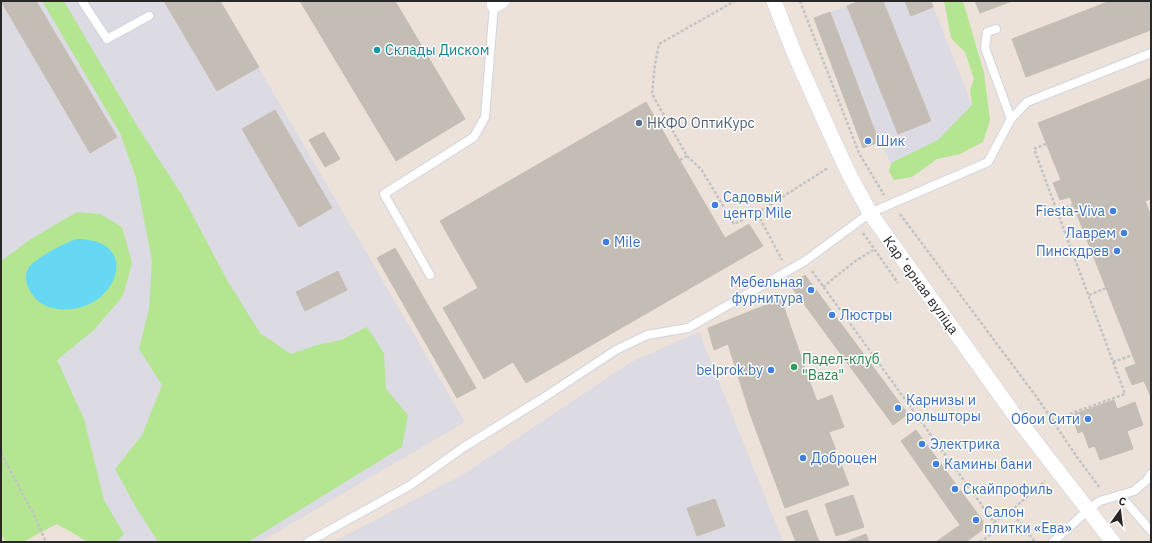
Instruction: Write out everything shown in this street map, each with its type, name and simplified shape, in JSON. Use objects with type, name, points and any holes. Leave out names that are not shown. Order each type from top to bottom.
[{"type":"street","name":"Карʼерная вуліца","points":[[774,1],[795,56],[848,172],[870,213],[1014,413],[1114,542]]},
{"type":"lane","points":[[82,1],[107,39],[149,16]]},
{"type":"lane","points":[[430,275],[384,194],[474,137],[485,117],[496,2]]},
{"type":"lane","points":[[996,29],[986,32],[985,48],[1011,119]]},
{"type":"lane","points":[[308,542],[409,486],[464,447],[540,400],[616,350],[647,335],[688,328],[805,261],[870,213],[988,162],[1011,119],[1027,102],[1151,54]]},
{"type":"lane","points":[[1053,542],[1100,501],[1134,492],[1147,480],[1151,474]]},
{"type":"lane","points":[[1120,495],[1151,531]]},
{"type":"path","points":[[735,1],[659,44],[652,94],[687,156],[701,169],[734,224],[757,213],[828,168]]},
{"type":"path","points":[[800,1],[859,153],[883,193],[1053,420],[1077,457],[1108,498]]},
{"type":"path","points":[[1046,144],[1034,149],[1125,394],[1053,420]]},
{"type":"path","points":[[680,160],[687,156]]},
{"type":"path","points":[[1057,210],[1073,205]]},
{"type":"path","points":[[757,213],[788,271]]},
{"type":"path","points":[[823,287],[854,262],[873,250]]},
{"type":"path","points":[[805,261],[994,522],[993,533],[980,542]]},
{"type":"path","points":[[1089,295],[1106,288]]},
{"type":"path","points":[[1113,362],[1133,355]]},
{"type":"path","points":[[1,453],[35,517],[46,542]]},
{"type":"path","points":[[994,522],[1011,511],[1047,479]]},
{"type":"path","points":[[1011,511],[1035,542]]},
{"type":"shaded area","points":[[1,1],[220,1],[465,422],[260,542],[106,542],[1,360]]},
{"type":"shaded area","points":[[860,1],[931,1],[972,105],[939,140],[891,163],[879,142],[863,148],[814,18]]},
{"type":"shaded area","points":[[699,332],[783,542],[333,542],[462,475],[631,362]]},
{"type":"green space","points":[[42,1],[64,1],[136,124],[182,195],[227,280],[260,333],[291,354],[317,345],[341,340],[367,327],[384,353],[386,389],[408,415],[402,447],[248,542],[158,542],[134,504],[115,469],[142,435],[162,385],[139,349],[149,309],[152,261],[136,178],[120,133]]},
{"type":"green space","points":[[944,1],[963,1],[984,73],[990,120],[983,142],[960,154],[937,159],[912,177],[894,180],[889,172],[891,163],[938,140],[972,105],[970,90],[974,79],[965,52],[951,38]]},
{"type":"green space","points":[[77,212],[100,214],[122,227],[132,263],[123,296],[94,330],[57,360],[84,419],[104,500],[124,534],[116,542],[88,542],[57,524],[23,542],[6,542],[1,534],[1,261],[31,239]]},
{"type":"water","points":[[77,239],[98,242],[111,251],[116,263],[115,277],[107,290],[94,301],[77,308],[57,309],[49,307],[38,301],[32,295],[26,277],[28,269],[43,256],[58,247]]},
{"type":"building","points":[[1,1],[36,1],[117,137],[90,153]]},
{"type":"building","points":[[164,1],[220,1],[259,67],[217,91]]},
{"type":"building","name":"Склады Диском","points":[[300,1],[395,1],[465,119],[396,161]]},
{"type":"building","points":[[860,1],[883,1],[931,121],[898,134],[847,6]]},
{"type":"building","points":[[905,1],[931,1],[933,7],[911,16]]},
{"type":"building","points":[[975,1],[1012,1],[980,13]]},
{"type":"building","points":[[1110,1],[1151,1],[1151,30],[1026,77],[1012,39]]},
{"type":"building","points":[[830,12],[879,142],[863,148],[814,18]]},
{"type":"building","points":[[1151,78],[1151,199],[1145,201],[1151,216],[1151,397],[1144,381],[1132,385],[1125,368],[1136,364],[1070,197],[1060,200],[1053,183],[1061,180],[1038,123]]},
{"type":"building","name":"Mile","points":[[646,102],[725,238],[749,224],[763,246],[526,383],[513,362],[484,379],[443,308],[478,288],[440,221]]},
{"type":"building","points":[[275,110],[332,208],[299,227],[242,129]]},
{"type":"building","points":[[324,132],[340,159],[325,167],[309,140]]},
{"type":"building","points":[[395,248],[476,388],[457,398],[377,258]]},
{"type":"building","points":[[338,271],[347,290],[305,311],[296,292]]},
{"type":"building","points":[[805,275],[908,414],[893,425],[790,285]]},
{"type":"building","name":"belprok.by","points":[[781,299],[813,391],[750,414],[728,344],[714,350],[708,328]]},
{"type":"building","name":"Доброцен","points":[[813,391],[817,401],[832,395],[844,427],[829,432],[849,485],[785,508],[750,414]]},
{"type":"building","points":[[1114,400],[1117,409],[1135,402],[1143,425],[1127,431],[1133,449],[1100,460],[1095,446],[1089,448],[1083,431],[1078,433],[1072,415]]},
{"type":"building","points":[[916,430],[983,521],[982,530],[966,542],[936,542],[960,525],[901,441]]},
{"type":"building","points":[[853,495],[864,527],[836,536],[825,504]]},
{"type":"building","points":[[715,499],[725,526],[697,536],[687,508]]},
{"type":"building","points":[[807,510],[819,542],[796,542],[786,517]]},
{"type":"building","points":[[866,534],[869,542],[845,542]]},
{"type":"place","name":"Склады Диском","points":[[377,50]]},
{"type":"place","name":"НКФО ОптиКурс","points":[[639,123]]},
{"type":"place","name":"Шик","points":[[868,141]]},
{"type":"place","name":"Садовый центр Mile","points":[[715,205]]},
{"type":"place","name":"Fiesta-Viva","points":[[1113,211]]},
{"type":"place","name":"Лаврем","points":[[1124,233]]},
{"type":"place","name":"Mile","points":[[606,242]]},
{"type":"place","name":"Пинскдрев","points":[[1117,251]]},
{"type":"place","name":"Мебельная фурнитура","points":[[811,290]]},
{"type":"place","name":"Люстры","points":[[832,315]]},
{"type":"place","name":"Падел-клуб \"Baza\"","points":[[794,367]]},
{"type":"place","name":"belprok.by","points":[[771,370]]},
{"type":"place","name":"Карнизы и рольшторы","points":[[898,408]]},
{"type":"place","name":"Обои Сити","points":[[1088,419]]},
{"type":"place","name":"Электрика","points":[[922,444]]},
{"type":"place","name":"Доброцен","points":[[803,458]]},
{"type":"place","name":"Камины бани","points":[[936,464]]},
{"type":"place","name":"Скайпрофиль","points":[[955,489]]},
{"type":"place","name":"Салон плитки «Ева»","points":[[976,520]]}]
